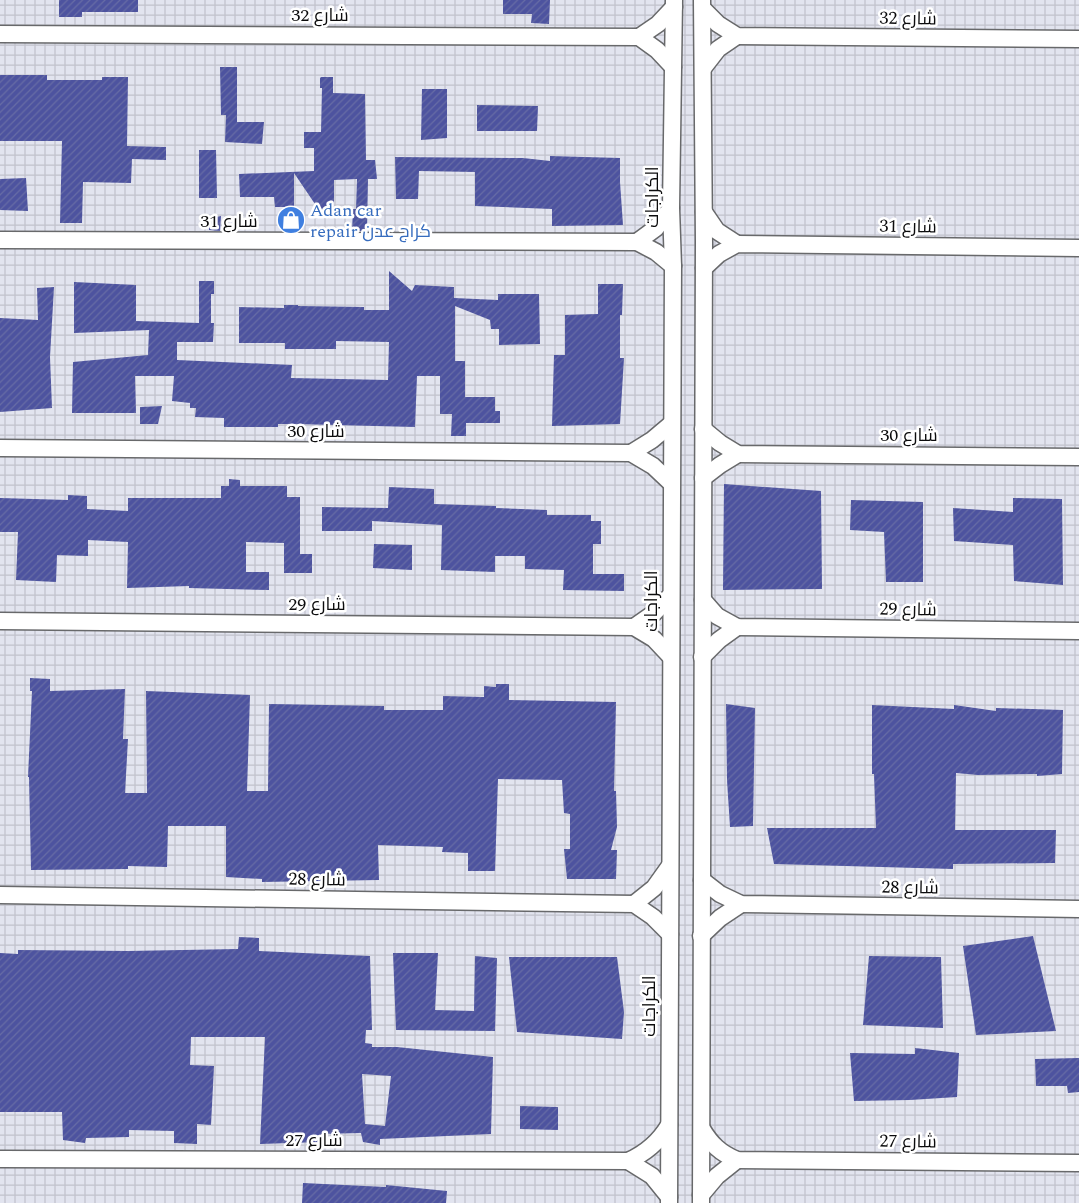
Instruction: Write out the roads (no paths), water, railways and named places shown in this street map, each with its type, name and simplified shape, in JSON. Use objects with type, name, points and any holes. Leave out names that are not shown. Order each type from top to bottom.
[{"type":"street","points":[[673,67],[657,50],[639,37],[658,24],[674,4]]},
{"type":"street","name":"الكراجات","points":[[669,1200],[673,266],[671,208],[674,4]]},
{"type":"street","points":[[703,4],[718,24],[737,36],[718,49],[704,67]]},
{"type":"street","points":[[701,1199],[703,4]]},
{"type":"street","name":"شارع 32","points":[[0,34],[639,37]]},
{"type":"street","name":"شارع 32","points":[[737,36],[1079,39]]},
{"type":"street","points":[[637,242],[656,228],[671,208]]},
{"type":"street","points":[[704,212],[717,232],[737,244],[719,254],[704,268]]},
{"type":"street","name":"شارع 31","points":[[0,240],[637,242],[656,252],[673,266]]},
{"type":"street","name":"شارع 31","points":[[737,244],[1079,248]]},
{"type":"street","points":[[671,424],[652,440],[632,453],[653,466],[671,483]]},
{"type":"street","points":[[703,429],[720,443],[738,454],[703,478]]},
{"type":"street","name":"شارع 30","points":[[0,448],[632,453]]},
{"type":"street","name":"شارع 30","points":[[738,454],[1079,457]]},
{"type":"street","points":[[670,656],[654,639],[634,627],[654,613],[671,595]]},
{"type":"street","name":"شارع 29","points":[[703,600],[717,616],[737,627],[1079,631]]},
{"type":"street","name":"شارع 29","points":[[0,621],[634,627]]},
{"type":"street","points":[[702,657],[719,640],[737,627]]},
{"type":"street","points":[[669,867],[654,888],[634,904],[654,917],[670,934]]},
{"type":"street","name":"شارع 28","points":[[702,880],[720,894],[741,904],[1079,909]]},
{"type":"street","name":"شارع 28","points":[[0,895],[634,904]]},
{"type":"street","points":[[701,936],[720,918],[741,904]]},
{"type":"street","name":"شارع 27","points":[[0,1159],[628,1161],[652,1147],[669,1126]]},
{"type":"street","name":"شارع 27","points":[[702,1129],[716,1148],[737,1160],[1079,1163]]},
{"type":"street","points":[[701,1199],[717,1176],[737,1160]]},
{"type":"street","points":[[628,1161],[652,1176],[669,1200]]},
{"type":"place","name":"Adan car repair كراج عدن","points":[[291,220]]}]
